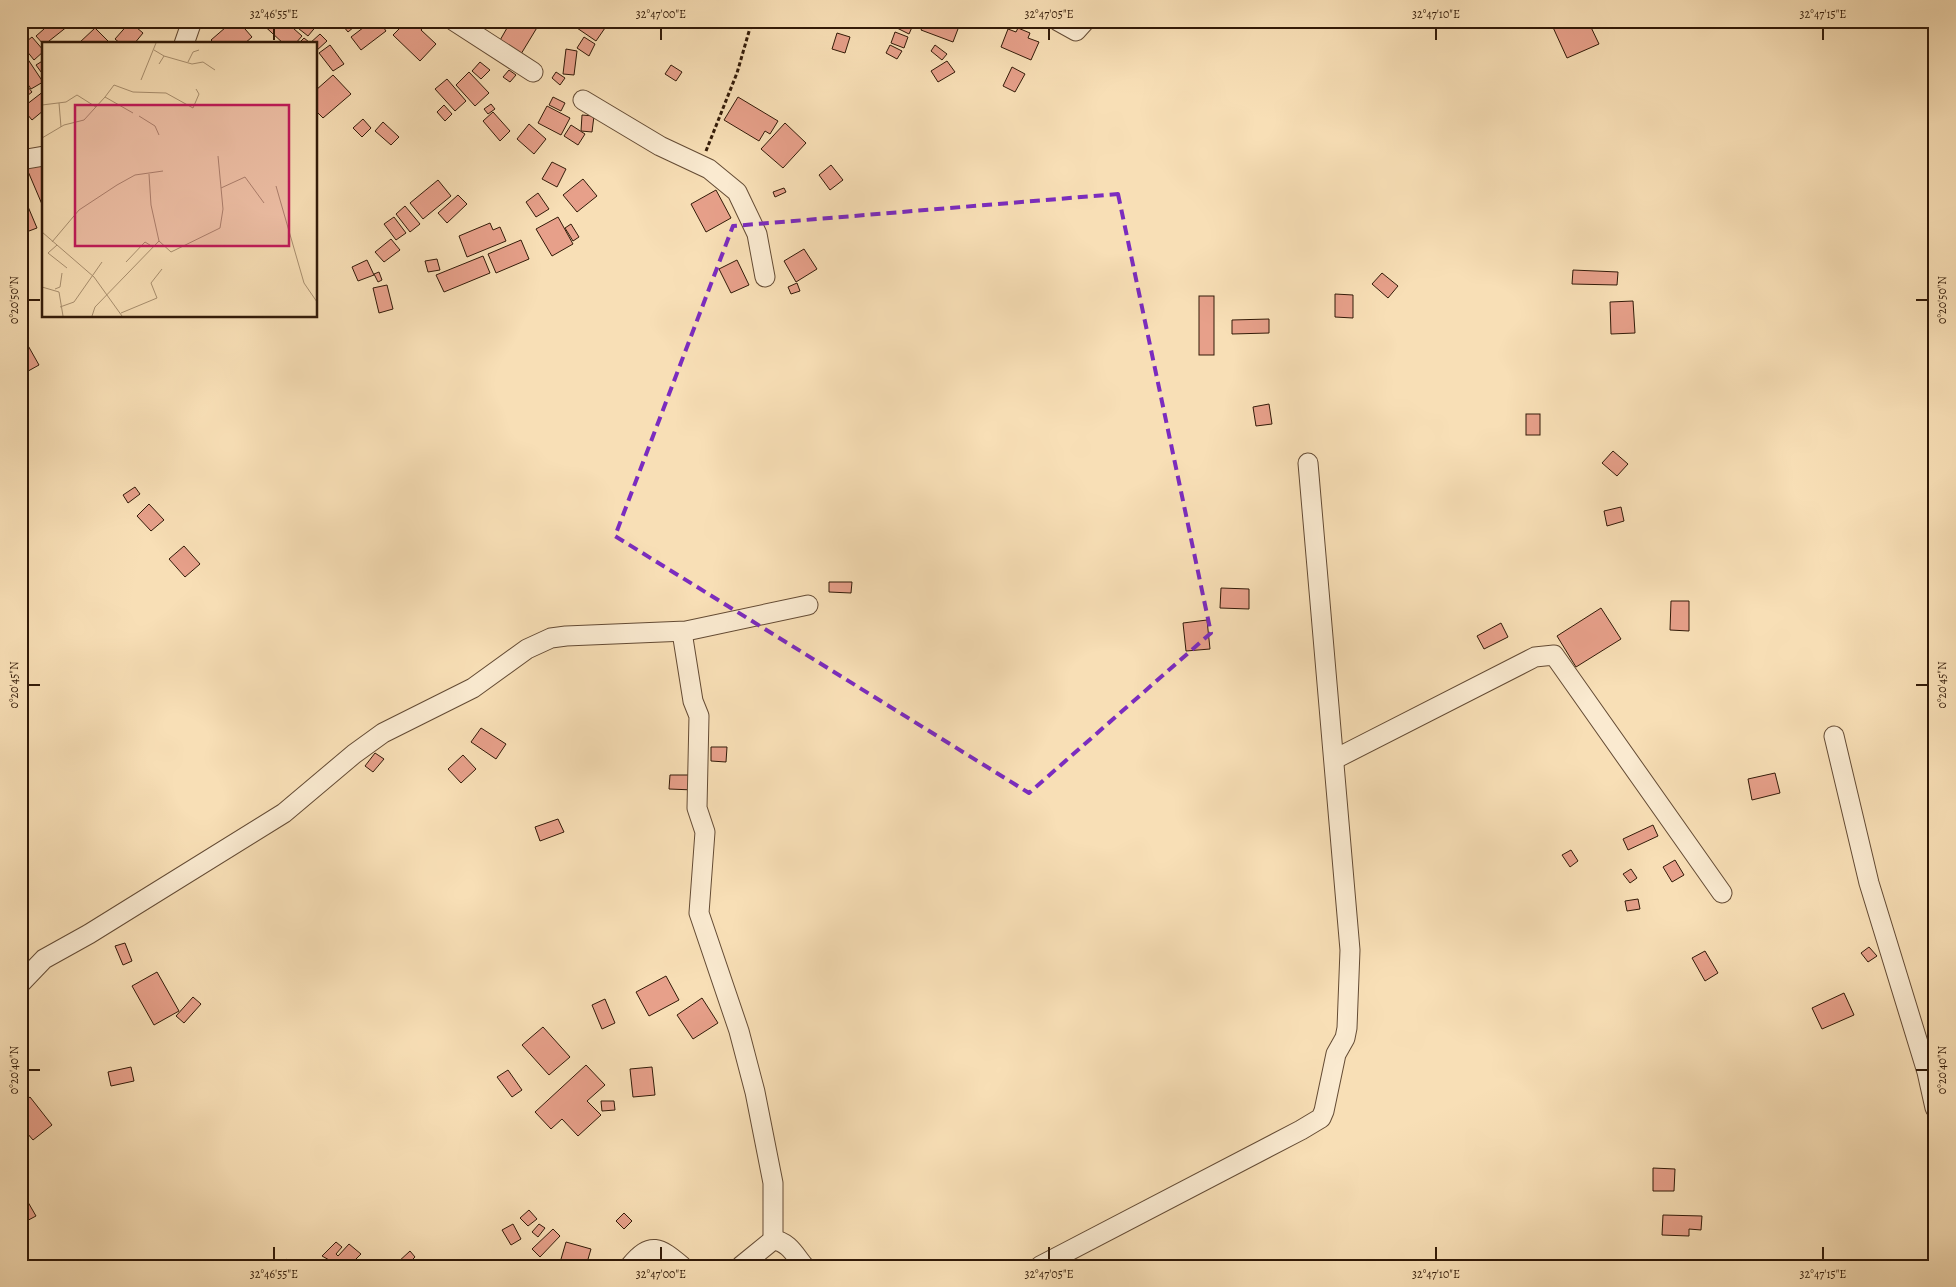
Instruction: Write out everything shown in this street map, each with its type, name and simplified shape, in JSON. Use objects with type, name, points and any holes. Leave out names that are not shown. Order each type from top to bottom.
[{"type":"street","points":[[185,42],[192,21]]},
{"type":"street","points":[[454,21],[533,72]]},
{"type":"street","points":[[1058,21],[1076,31],[1085,21]]},
{"type":"street","points":[[583,100],[660,146],[709,169],[737,192],[758,234],[765,277]]},
{"type":"street","points":[[21,160],[42,156]]},
{"type":"street","points":[[1040,1266],[1321,1118],[1336,1054],[1345,1038],[1347,1028],[1350,950],[1335,758],[1323,652],[1308,463]]},
{"type":"street","points":[[21,983],[44,959],[89,934],[284,813],[354,754],[383,733],[473,688],[527,649],[551,638],[566,636],[682,632],[808,604]]},
{"type":"street","points":[[682,632],[693,701],[700,716],[697,808],[705,832],[700,913],[739,1031],[755,1092],[773,1183],[773,1240]]},
{"type":"street","points":[[1335,758],[1535,657],[1554,655],[1722,893]]},
{"type":"street","points":[[1834,736],[1869,883],[1927,1072],[1935,1108]]},
{"type":"street","points":[[741,1266],[773,1240],[781,1241],[789,1247],[804,1266]]},
{"type":"street","points":[[630,1266],[642,1252],[653,1249],[662,1250],[682,1266]]},
{"type":"path","points":[[700,165],[734,81],[752,21]]},
{"type":"highlighted area","points":[[1118,194],[1211,633],[1029,793],[615,536],[733,226]]},
{"type":"building","points":[[32,21],[64,21],[68,26],[48,42],[42,43],[36,36],[44,29],[40,24],[37,27]]},
{"type":"building","points":[[233,21],[238,21],[252,37],[246,42],[213,42],[211,40]]},
{"type":"building","points":[[259,21],[285,21],[302,36],[297,42],[282,42]]},
{"type":"building","points":[[289,21],[315,21],[318,24],[308,36]]},
{"type":"building","points":[[339,21],[361,21],[348,32]]},
{"type":"building","points":[[372,21],[379,21],[386,31],[361,50],[351,37]]},
{"type":"building","points":[[383,21],[396,21],[390,27]]},
{"type":"building","points":[[407,21],[423,21],[426,24],[421,30],[436,44],[420,61],[393,35]]},
{"type":"building","points":[[511,21],[541,21],[521,54],[499,42]]},
{"type":"building","points":[[581,21],[595,21],[605,28],[596,41],[577,28]]},
{"type":"building","points":[[883,21],[905,21],[913,25],[909,34]]},
{"type":"building","points":[[925,21],[961,21],[953,42],[921,30]]},
{"type":"building","points":[[990,21],[1005,21],[1004,26]]},
{"type":"building","points":[[1555,21],[1588,21],[1599,44],[1567,58],[1551,23]]},
{"type":"building","points":[[130,22],[143,33],[136,42],[119,42],[115,39]]},
{"type":"building","points":[[95,28],[109,42],[80,42]]},
{"type":"building","points":[[1018,28],[1030,33],[1028,38],[1039,42],[1031,60],[1001,47],[1008,29],[1016,32]]},
{"type":"building","points":[[895,32],[908,37],[904,48],[891,43]]},
{"type":"building","points":[[837,33],[850,37],[845,53],[832,49]]},
{"type":"building","points":[[320,34],[327,41],[318,49],[318,42],[311,42]]},
{"type":"building","points":[[32,37],[42,49],[42,53],[34,60],[22,45]]},
{"type":"building","points":[[584,37],[595,44],[589,56],[577,48]]},
{"type":"building","points":[[304,38],[309,42],[300,42]]},
{"type":"building","points":[[330,45],[344,64],[333,71],[319,53]]},
{"type":"building","points":[[890,45],[902,51],[897,59],[886,53]]},
{"type":"building","points":[[935,45],[947,54],[942,60],[931,51]]},
{"type":"building","points":[[21,49],[42,83],[31,89],[21,74]]},
{"type":"building","points":[[566,49],[577,51],[574,75],[563,74]]},
{"type":"building","points":[[42,61],[42,73],[36,65]]},
{"type":"building","points":[[947,61],[955,72],[938,82],[931,71]]},
{"type":"building","points":[[480,62],[490,70],[481,79],[472,71]]},
{"type":"building","points":[[671,65],[682,72],[676,81],[665,74]]},
{"type":"building","points":[[1012,67],[1025,74],[1015,92],[1003,86]]},
{"type":"building","points":[[509,70],[516,75],[510,82],[503,77]]},
{"type":"building","points":[[469,72],[489,93],[475,106],[456,85]]},
{"type":"building","points":[[556,72],[565,78],[560,85],[552,78]]},
{"type":"building","points":[[333,75],[351,94],[323,118],[318,113],[318,88]]},
{"type":"building","points":[[447,79],[466,101],[455,111],[435,89]]},
{"type":"building","points":[[24,82],[32,92],[22,100],[21,84]]},
{"type":"building","points":[[42,93],[42,112],[32,120],[22,108]]},
{"type":"building","points":[[553,97],[565,103],[561,111],[549,105]]},
{"type":"building","points":[[738,97],[778,121],[770,134],[765,131],[759,141],[724,120]]},
{"type":"building","points":[[491,104],[495,109],[488,114],[484,109]]},
{"type":"building","points":[[444,105],[452,114],[445,121],[437,112]]},
{"type":"building","points":[[547,106],[570,118],[561,135],[538,123]]},
{"type":"building","points":[[493,112],[510,131],[500,141],[483,121]]},
{"type":"building","points":[[582,115],[594,116],[592,132],[581,131]]},
{"type":"building","points":[[363,119],[371,128],[362,137],[353,128]]},
{"type":"building","points":[[383,122],[399,137],[391,145],[375,131]]},
{"type":"building","points":[[785,123],[806,143],[783,168],[761,149]]},
{"type":"building","points":[[529,124],[546,139],[534,154],[517,139]]},
{"type":"building","points":[[571,125],[585,134],[578,145],[564,136]]},
{"type":"building","points":[[42,162],[42,204],[27,169]]},
{"type":"building","points":[[552,162],[566,169],[557,187],[542,179]]},
{"type":"building","points":[[831,165],[843,180],[830,190],[819,175]]},
{"type":"building","points":[[583,179],[597,196],[577,212],[563,195]]},
{"type":"building","points":[[438,180],[451,196],[423,219],[410,203]]},
{"type":"building","points":[[784,188],[786,192],[775,197],[773,192]]},
{"type":"building","points":[[21,190],[37,228],[21,234]]},
{"type":"building","points":[[716,190],[731,218],[706,232],[691,204]]},
{"type":"building","points":[[538,193],[549,209],[536,217],[526,202]]},
{"type":"building","points":[[458,195],[467,204],[447,223],[438,213]]},
{"type":"building","points":[[405,206],[420,224],[410,232],[396,214]]},
{"type":"building","points":[[394,217],[406,233],[396,240],[384,224]]},
{"type":"building","points":[[558,217],[573,244],[552,256],[536,229]]},
{"type":"building","points":[[490,223],[493,230],[500,227],[506,241],[467,257],[459,236]]},
{"type":"building","points":[[571,224],[579,237],[573,241],[565,228]]},
{"type":"building","points":[[391,239],[400,250],[384,262],[375,252]]},
{"type":"building","points":[[521,240],[529,259],[496,273],[488,254]]},
{"type":"building","points":[[804,249],[817,269],[796,282],[784,261]]},
{"type":"building","points":[[483,256],[490,273],[444,292],[436,275]]},
{"type":"building","points":[[437,259],[440,270],[428,272],[425,261]]},
{"type":"building","points":[[367,260],[374,275],[358,281],[352,267]]},
{"type":"building","points":[[737,260],[749,285],[731,293],[719,269]]},
{"type":"building","points":[[1573,270],[1618,272],[1617,285],[1572,284]]},
{"type":"building","points":[[379,272],[382,280],[378,282],[374,274]]},
{"type":"building","points":[[1382,273],[1398,286],[1388,298],[1372,284]]},
{"type":"building","points":[[797,283],[800,291],[791,294],[788,287]]},
{"type":"building","points":[[387,285],[393,309],[379,313],[373,288]]},
{"type":"building","points":[[1335,294],[1353,295],[1353,318],[1335,317]]},
{"type":"building","points":[[1199,296],[1214,296],[1214,355],[1199,355]]},
{"type":"building","points":[[1633,301],[1635,333],[1611,334],[1610,302]]},
{"type":"building","points":[[1269,319],[1269,333],[1232,334],[1232,320]]},
{"type":"building","points":[[26,342],[39,365],[21,375],[21,344]]},
{"type":"building","points":[[1269,404],[1272,424],[1256,426],[1253,407]]},
{"type":"building","points":[[1526,414],[1540,414],[1540,435],[1526,435]]},
{"type":"building","points":[[1613,451],[1628,464],[1617,476],[1602,463]]},
{"type":"building","points":[[135,487],[140,494],[128,503],[123,495]]},
{"type":"building","points":[[149,504],[164,520],[151,531],[137,516]]},
{"type":"building","points":[[1621,507],[1624,521],[1607,526],[1604,511]]},
{"type":"building","points":[[184,546],[200,564],[185,577],[169,559]]},
{"type":"building","points":[[829,582],[852,582],[851,593],[829,592]]},
{"type":"building","points":[[1221,588],[1249,589],[1249,609],[1220,608]]},
{"type":"building","points":[[1671,601],[1689,601],[1689,631],[1670,630]]},
{"type":"building","points":[[1601,608],[1621,639],[1576,667],[1557,636]]},
{"type":"building","points":[[1207,620],[1210,649],[1186,651],[1183,623]]},
{"type":"building","points":[[1501,623],[1508,637],[1484,649],[1477,636]]},
{"type":"building","points":[[481,728],[506,744],[496,759],[471,742]]},
{"type":"building","points":[[711,747],[727,747],[726,762],[711,761]]},
{"type":"building","points":[[375,753],[384,759],[373,772],[365,766]]},
{"type":"building","points":[[463,755],[476,769],[461,783],[448,769]]},
{"type":"building","points":[[1775,773],[1780,793],[1752,800],[1748,779]]},
{"type":"building","points":[[670,775],[695,775],[694,790],[669,789]]},
{"type":"building","points":[[558,819],[564,832],[540,841],[535,827]]},
{"type":"building","points":[[1653,825],[1658,836],[1628,850],[1623,839]]},
{"type":"building","points":[[1571,850],[1578,861],[1570,867],[1562,855]]},
{"type":"building","points":[[1675,860],[1684,875],[1672,882],[1663,867]]},
{"type":"building","points":[[1631,869],[1637,878],[1630,883],[1623,874]]},
{"type":"building","points":[[1638,899],[1640,909],[1627,911],[1625,901]]},
{"type":"building","points":[[125,943],[132,961],[123,965],[115,946]]},
{"type":"building","points":[[1869,947],[1877,956],[1868,962],[1861,953]]},
{"type":"building","points":[[1705,951],[1718,973],[1705,981],[1692,958]]},
{"type":"building","points":[[157,972],[179,1011],[154,1025],[132,986]]},
{"type":"building","points":[[666,976],[679,1000],[649,1016],[636,992]]},
{"type":"building","points":[[1844,993],[1854,1015],[1822,1029],[1812,1008]]},
{"type":"building","points":[[193,997],[201,1004],[184,1023],[176,1016]]},
{"type":"building","points":[[702,998],[718,1023],[693,1039],[677,1015]]},
{"type":"building","points":[[605,999],[615,1023],[602,1029],[592,1005]]},
{"type":"building","points":[[543,1027],[570,1057],[549,1075],[522,1045]]},
{"type":"building","points":[[586,1065],[605,1085],[587,1101],[601,1115],[578,1136],[562,1119],[551,1129],[535,1112]]},
{"type":"building","points":[[131,1067],[134,1081],[111,1086],[108,1072]]},
{"type":"building","points":[[652,1067],[655,1095],[633,1097],[630,1069]]},
{"type":"building","points":[[508,1070],[522,1090],[512,1097],[497,1077]]},
{"type":"building","points":[[30,1097],[52,1125],[33,1140],[21,1126],[21,1104]]},
{"type":"building","points":[[601,1101],[614,1101],[615,1110],[602,1111]]},
{"type":"building","points":[[1653,1168],[1675,1169],[1674,1191],[1653,1191]]},
{"type":"building","points":[[21,1190],[36,1216],[21,1224]]},
{"type":"building","points":[[529,1210],[537,1219],[528,1226],[520,1218]]},
{"type":"building","points":[[624,1213],[632,1221],[624,1229],[616,1221]]},
{"type":"building","points":[[1663,1215],[1702,1216],[1701,1230],[1689,1229],[1689,1236],[1662,1235]]},
{"type":"building","points":[[513,1224],[521,1239],[511,1245],[502,1230]]},
{"type":"building","points":[[539,1224],[545,1228],[538,1237],[532,1232]]},
{"type":"building","points":[[553,1229],[560,1236],[540,1257],[532,1249]]},
{"type":"building","points":[[336,1242],[342,1247],[336,1254],[338,1256],[349,1244],[361,1254],[354,1261],[359,1266],[340,1266],[337,1263],[337,1266],[327,1266],[331,1261],[322,1256]]},
{"type":"building","points":[[566,1242],[591,1249],[586,1266],[559,1266]]},
{"type":"building","points":[[410,1251],[418,1265],[422,1261],[427,1266],[397,1266],[397,1263]]},
{"type":"building","points":[[287,1259],[294,1266],[279,1266]]},
{"type":"building","points":[[1619,1262],[1641,1262],[1641,1266],[1619,1266]]}]
